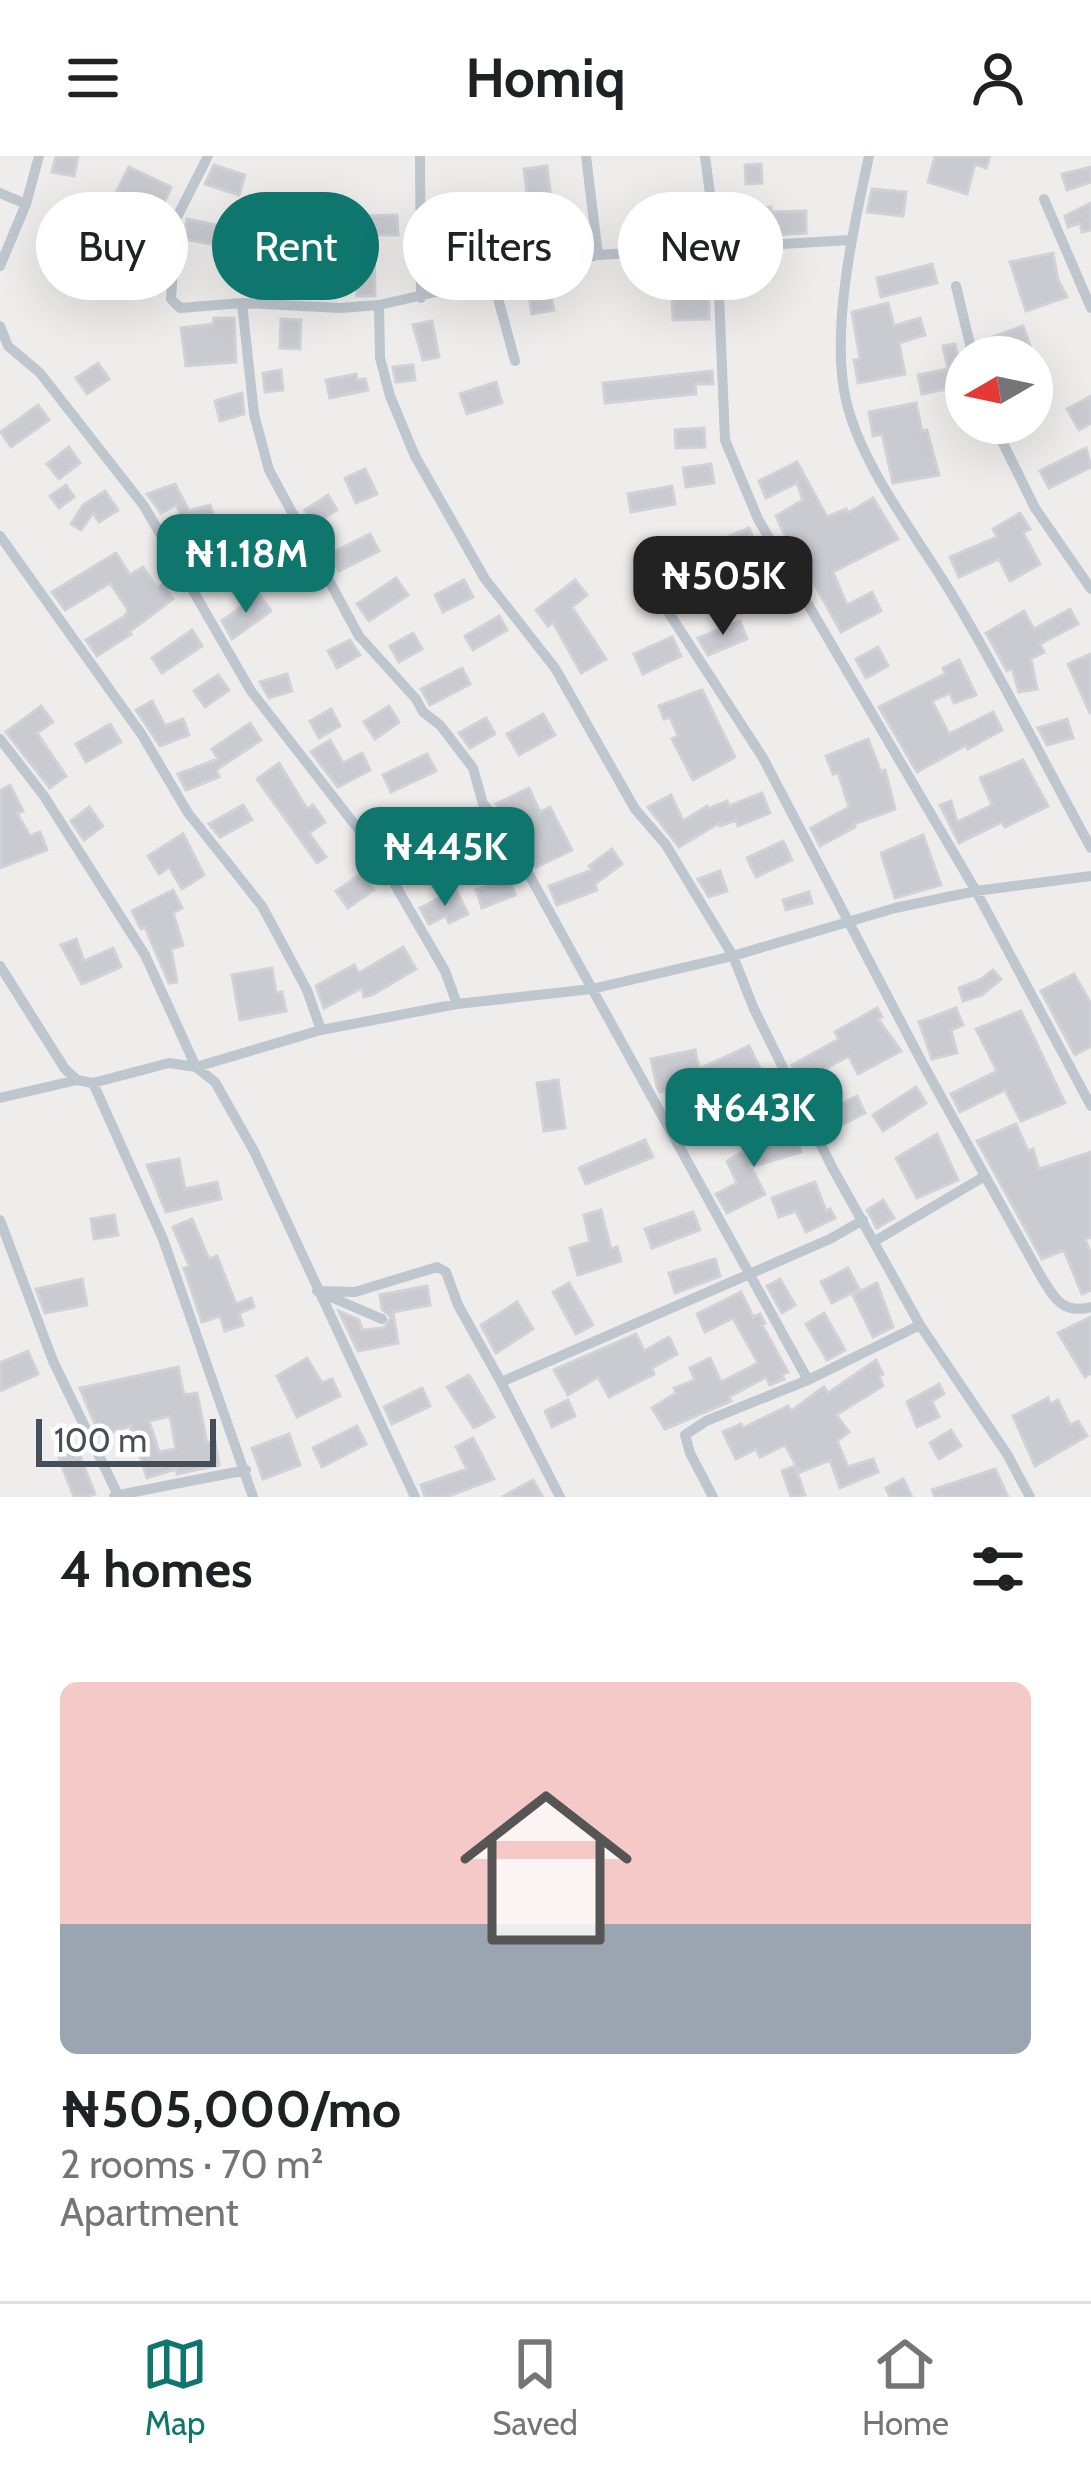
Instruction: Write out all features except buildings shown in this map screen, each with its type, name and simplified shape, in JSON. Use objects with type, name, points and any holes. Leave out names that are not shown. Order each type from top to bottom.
[{"type":"street","points":[[0,266],[26,204],[39,156]]},
{"type":"street","points":[[208,156],[176,219],[174,304],[179,308],[242,303],[340,308],[409,300]]},
{"type":"street","points":[[420,156],[420,192]]},
{"type":"street","points":[[586,156],[598,255]]},
{"type":"street","points":[[705,156],[710,192]]},
{"type":"street","points":[[869,156],[850,240],[842,347],[846,400],[876,473],[960,608],[1091,848]]},
{"type":"street","points":[[0,193],[26,204]]},
{"type":"street","points":[[1044,199],[1091,308]]},
{"type":"street","points":[[783,244],[850,240]]},
{"type":"street","points":[[594,256],[618,254]]},
{"type":"street","points":[[956,286],[968,336]]},
{"type":"street","points":[[498,300],[515,361]]},
{"type":"street","points":[[719,300],[725,440],[740,482],[976,891],[1091,1106]]},
{"type":"street","points":[[242,303],[254,414],[269,470],[359,636],[473,768],[483,804],[500,822],[808,1380]]},
{"type":"street","points":[[379,305],[380,358],[390,396],[422,471],[485,579],[555,668],[635,809],[666,845],[733,956],[763,1029],[832,1167],[920,1325],[1030,1497]]},
{"type":"street","points":[[0,326],[8,346],[40,373],[144,506],[250,691],[376,852],[445,970],[457,1004]]},
{"type":"street","points":[[1003,444],[1035,508],[1091,589]]},
{"type":"street","points":[[0,536],[142,735],[188,813],[262,906],[307,991],[321,1030]]},
{"type":"street","points":[[667,610],[763,758],[1058,1304],[1072,1310],[1091,1306]]},
{"type":"street","points":[[0,739],[44,796],[146,956],[196,1067],[215,1082],[254,1150],[415,1497]]},
{"type":"street","points":[[0,1098],[77,1080],[93,1083],[170,1063],[196,1067],[321,1030],[457,1004],[592,988],[976,891],[1091,876]]},
{"type":"street","points":[[0,966],[65,1069],[77,1080]]},
{"type":"street","points":[[93,1083],[163,1239],[253,1497]]},
{"type":"street","points":[[875,1241],[985,1176]]},
{"type":"street","points":[[0,1220],[53,1361],[115,1496],[246,1470]]},
{"type":"street","points":[[501,1382],[830,1239],[863,1220]]},
{"type":"street","points":[[317,1291],[355,1292],[437,1268],[446,1272],[458,1305],[560,1497]]},
{"type":"street","points":[[317,1291],[382,1319]]},
{"type":"street","points":[[713,1497],[685,1435],[706,1421],[808,1380],[920,1325]]}]
